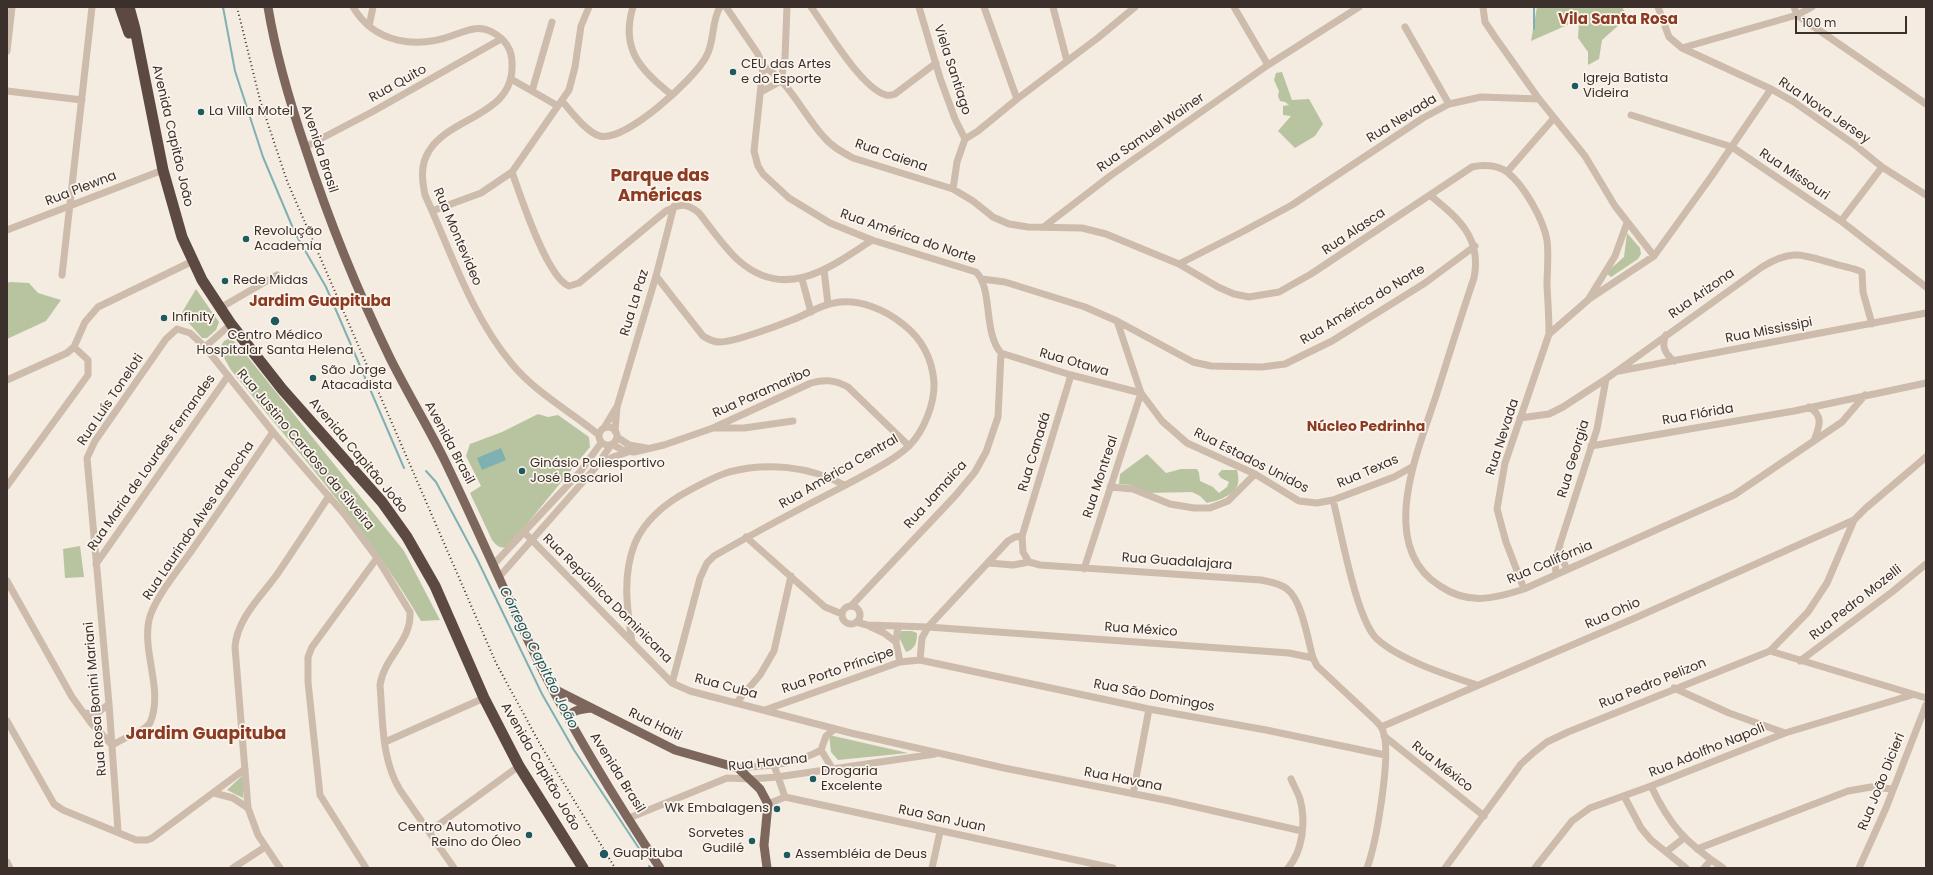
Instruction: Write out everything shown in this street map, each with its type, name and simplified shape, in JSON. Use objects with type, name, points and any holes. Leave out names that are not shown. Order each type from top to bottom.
[{"type":"highway","name":"Avenida Capitão João","points":[[120,7],[139,56]]},
{"type":"highway","name":"Avenida Capitão João","points":[[129,7],[135,29],[139,56],[163,170],[182,238],[202,280],[231,324],[282,389],[382,502],[407,537],[435,586],[484,698],[520,766],[583,868]]},
{"type":"main road","name":"Avenida Brasil","points":[[268,7],[276,49],[290,101],[331,224],[389,356],[416,409],[443,456],[552,688],[608,789],[629,818],[660,868]]},
{"type":"main road","name":"Rua Haiti","points":[[552,688],[675,750],[738,768],[760,789],[768,804]]},
{"type":"main road","points":[[568,718],[569,715],[576,711],[592,708]]},
{"type":"main road","points":[[767,868],[764,845],[768,804]]},
{"type":"street","points":[[7,51],[12,7]]},
{"type":"street","points":[[62,275],[92,7]]},
{"type":"street","name":"Rua Montevideo","points":[[353,7],[369,26],[390,38],[423,44],[442,40],[476,28],[486,29],[501,38],[510,48],[512,57],[511,79],[497,101],[483,112],[436,142],[428,151],[424,162],[422,180],[425,195],[468,294],[490,333],[508,358],[532,384],[579,419],[602,431]]},
{"type":"street","points":[[369,26],[373,7]]},
{"type":"street","points":[[432,211],[481,192],[512,172],[560,103],[573,79],[578,36],[589,7]]},
{"type":"street","points":[[634,7],[629,27],[633,52],[641,67],[672,95]]},
{"type":"street","points":[[511,79],[532,91],[560,103],[589,130],[599,136],[625,130],[641,121],[672,95],[700,67],[707,56],[720,7]]},
{"type":"street","points":[[726,7],[758,54],[763,66]]},
{"type":"street","points":[[781,81],[785,57],[786,7]]},
{"type":"street","points":[[812,7],[847,60],[880,92],[888,96],[895,94],[936,64]]},
{"type":"street","name":"Viela Santiago","points":[[919,7],[936,64],[955,119],[965,139]]},
{"type":"street","points":[[984,7],[1017,99]]},
{"type":"street","points":[[1053,7],[1067,62]]},
{"type":"street","points":[[1045,226],[1018,226],[1001,221],[993,217],[966,195],[953,189],[957,162],[965,139],[978,131],[1017,99],[1067,62],[1135,7]]},
{"type":"street","points":[[1234,7],[1268,65]]},
{"type":"street","name":"Rua Samuel Wainer","points":[[1045,226],[1110,176],[1268,65],[1349,10],[1359,7]]},
{"type":"street","points":[[1483,7],[1488,28],[1539,100],[1585,156],[1615,206],[1654,256]]},
{"type":"street","name":"Rua Nova Jersey","points":[[1658,7],[1669,36],[1682,48],[1771,89],[1822,121],[1882,167],[1923,189],[1926,194]]},
{"type":"street","points":[[1794,7],[1797,15],[1926,104]]},
{"type":"street","points":[[1682,48],[1797,15],[1812,7]]},
{"type":"street","points":[[532,91],[552,22]]},
{"type":"street","points":[[1405,27],[1449,104]]},
{"type":"street","name":"Rua Quito","points":[[305,147],[378,109],[501,38]]},
{"type":"street","name":"Rua América do Norte","points":[[763,66],[754,152],[758,166],[763,174],[789,198],[811,213],[830,223],[872,240],[971,270],[982,279],[1005,282],[1050,295],[1117,320],[1193,362],[1211,366],[1240,368],[1285,364],[1311,352],[1347,332],[1425,283],[1475,246]]},
{"type":"street","name":"Rua Caiena","points":[[763,66],[781,81],[824,137],[838,150],[853,158],[953,189]]},
{"type":"street","points":[[762,81],[781,81]]},
{"type":"street","points":[[761,92],[781,81]]},
{"type":"street","points":[[1588,300],[1654,256],[1732,147],[1771,89]]},
{"type":"street","points":[[7,91],[82,100]]},
{"type":"street","name":"Rua Nevada","points":[[1179,264],[1292,205],[1423,118],[1449,104],[1481,97],[1539,100]]},
{"type":"street","name":"Rua Missouri","points":[[1631,115],[1732,147],[1841,221],[1926,287]]},
{"type":"street","points":[[1549,334],[1548,256],[1546,238],[1540,220],[1532,204],[1521,187],[1507,172],[1554,118]]},
{"type":"street","name":"Rua Alasca","points":[[1045,226],[1082,228],[1106,234],[1179,264],[1218,288],[1234,294],[1249,297],[1278,292],[1312,274],[1431,196],[1453,178],[1472,167],[1487,166],[1507,172]]},
{"type":"street","points":[[1841,221],[1882,167]]},
{"type":"street","name":"Rua Plewna","points":[[7,230],[163,170]]},
{"type":"street","points":[[512,172],[540,244],[556,275],[562,282],[569,286],[579,283],[674,206],[691,206],[699,213],[738,260],[753,271],[777,279],[802,279],[824,270],[872,240]]},
{"type":"street","points":[[1431,196],[1460,223],[1475,246]]},
{"type":"street","name":"Rua La Paz","points":[[602,431],[617,406],[656,276],[674,206]]},
{"type":"street","name":"Rua Nevada","points":[[1524,589],[1506,542],[1497,509],[1505,463],[1549,334],[1588,300],[1615,256],[1627,223]]},
{"type":"street","name":"Rua Califórnia","points":[[1475,246],[1476,260],[1474,278],[1412,467],[1406,512],[1406,531],[1409,547],[1423,572],[1445,590],[1473,598],[1498,597],[1524,589],[1734,495],[1815,438],[1842,422],[1865,396]]},
{"type":"street","name":"Rua Arizona","points":[[1520,418],[1549,414],[1563,407],[1616,372],[1762,267],[1780,257],[1795,254],[1862,272],[1863,292],[1872,324]]},
{"type":"street","points":[[7,380],[60,357],[74,347],[85,322],[98,307],[193,261]]},
{"type":"street","points":[[824,270],[828,304]]},
{"type":"street","points":[[220,308],[277,275]]},
{"type":"street","name":"Rua América Central","points":[[656,276],[703,336],[713,341],[722,342],[734,339],[792,320],[828,304],[845,302],[858,303],[885,312],[915,334],[924,347],[933,370],[933,397],[930,409],[921,429],[909,446],[884,463],[844,486],[746,537],[714,556],[703,569],[672,682]]},
{"type":"street","points":[[802,279],[811,312]]},
{"type":"street","name":"Rua Jamaica","points":[[851,606],[955,496],[975,472],[986,452],[998,417],[1001,353],[997,348],[991,329],[982,279]]},
{"type":"street","name":"Rua Mississipi","points":[[1616,372],[1926,314]]},
{"type":"street","name":"Rua Estados Unidos","points":[[1117,320],[1141,393],[1162,421],[1187,443],[1255,474],[1300,501],[1317,503],[1333,500]]},
{"type":"street","points":[[205,347],[231,324]]},
{"type":"street","name":"Rua Justino Cardoso da Silveira","points":[[177,329],[190,333],[205,347],[273,432],[329,496],[377,558],[410,612],[411,620],[407,634],[387,664],[382,675],[380,685],[385,742]]},
{"type":"street","name":"Rua Luís Toneloti","points":[[96,564],[87,469],[89,450],[166,340],[177,329]]},
{"type":"street","points":[[1666,335],[1664,340],[1665,351],[1674,362]]},
{"type":"street","points":[[7,486],[88,375],[88,360],[74,347]]},
{"type":"street","name":"Rua Otawa","points":[[1001,353],[1071,375],[1141,393]]},
{"type":"street","name":"Rua Canadá","points":[[1030,562],[1023,552],[1022,536],[1071,375]]},
{"type":"street","name":"Rua Maria de Lourdes Fernandes","points":[[96,564],[228,376]]},
{"type":"street","name":"Rua Georgia","points":[[1556,574],[1556,561],[1560,544],[1597,429],[1606,379]]},
{"type":"street","name":"Rua Paramaribo","points":[[596,467],[612,457],[628,452],[639,452],[713,428],[811,383],[831,380],[848,387],[909,446]]},
{"type":"street","name":"Rua Flórida","points":[[1592,446],[1809,407],[1926,383]]},
{"type":"street","name":"Rua Montreal","points":[[1084,569],[1141,393]]},
{"type":"street","name":"Rua La Paz","points":[[616,434],[617,406]]},
{"type":"street","points":[[1809,407],[1817,413],[1820,421],[1815,438]]},
{"type":"street","points":[[713,428],[744,428],[793,421]]},
{"type":"street","points":[[494,564],[580,472],[601,443],[602,431],[610,428],[616,434],[596,467],[500,576]]},
{"type":"street","name":"Rua Laurindo Alves da Rocha","points":[[112,745],[145,728],[153,717],[155,692],[148,628],[151,612],[180,566],[273,432]]},
{"type":"street","name":"Rua Paramaribo","points":[[616,434],[629,445],[650,448]]},
{"type":"street","points":[[601,443],[606,445],[611,444],[628,452]]},
{"type":"street","points":[[1926,457],[1854,520],[1827,583],[1808,612],[1770,651],[1926,698]]},
{"type":"street","name":"Rua Texas","points":[[1333,500],[1394,476],[1412,467]]},
{"type":"street","points":[[632,642],[627,612],[626,580],[628,564],[636,542],[645,525],[657,511],[675,498],[721,475],[744,469],[772,468],[806,470],[818,473],[844,486]]},
{"type":"street","points":[[1110,487],[1133,489],[1170,504],[1194,508],[1210,508],[1228,501],[1255,474]]},
{"type":"street","points":[[280,868],[265,847],[253,825],[248,808],[235,647],[236,638],[243,622],[277,575],[329,496]]},
{"type":"street","points":[[1333,500],[1359,601],[1366,624],[1371,631],[1388,648],[1435,670],[1477,685]]},
{"type":"street","name":"Rua Ohio","points":[[1378,724],[1477,685],[1635,618],[1854,520]]},
{"type":"street","name":"Rua República Dominicana","points":[[524,532],[672,682]]},
{"type":"street","points":[[920,660],[922,638],[928,627],[1008,541],[1022,536]]},
{"type":"street","points":[[746,537],[825,607],[842,614],[847,622],[856,622],[860,612],[862,595]]},
{"type":"street","points":[[1560,544],[1562,559],[1567,569]]},
{"type":"street","points":[[366,868],[320,795],[308,696],[307,667],[308,657],[312,647],[377,558]]},
{"type":"street","name":"Rua Guadalajara","points":[[989,563],[1013,565],[1030,562],[1040,565],[1084,569],[1253,579],[1276,583],[1287,589],[1296,599],[1313,658]]},
{"type":"street","name":"Rua Rosa Bonini Mariani","points":[[96,564],[109,704],[118,831]]},
{"type":"street","name":"Rua Pedro Mozelli","points":[[1800,661],[1892,592],[1926,564]]},
{"type":"street","points":[[736,703],[760,675],[774,651],[791,576]]},
{"type":"street","points":[[7,581],[72,697],[101,735],[112,745]]},
{"type":"street","points":[[842,614],[845,608],[851,606],[860,612]]},
{"type":"street","name":"Rua México","points":[[860,612],[878,625]]},
{"type":"street","name":"Rua México","points":[[856,622],[867,625],[928,627],[1289,653],[1313,658]]},
{"type":"street","points":[[867,625],[884,633],[896,642]]},
{"type":"street","points":[[898,626],[896,642],[900,662]]},
{"type":"street","name":"Rua Pedro Pelizon","points":[[1445,868],[1521,764],[1532,753],[1548,742],[1568,732],[1674,688],[1770,651]]},
{"type":"street","points":[[1313,658],[1324,674],[1378,724],[1384,736],[1384,780],[1377,829],[1367,868]]},
{"type":"street","name":"Rua Porto Príncipe","points":[[764,710],[900,662],[920,660]]},
{"type":"street","name":"Rua São Domingos","points":[[920,660],[1149,709],[1258,728],[1385,755]]},
{"type":"street","name":"Rua Cuba","points":[[672,682],[702,696],[736,703],[821,725]]},
{"type":"street","points":[[1674,688],[1729,713],[1785,733]]},
{"type":"street","name":"Rua Adolfho Napoli","points":[[1535,868],[1572,821],[1581,813],[1785,733],[1912,695]]},
{"type":"street","points":[[454,868],[392,777],[386,758],[385,742],[484,698]]},
{"type":"street","points":[[84,714],[96,714],[109,704]]},
{"type":"street","name":"Rua João Dicieri","points":[[1860,868],[1926,705]]},
{"type":"street","points":[[1133,794],[1149,709]]},
{"type":"street","points":[[7,721],[54,804],[63,810],[118,831],[136,840],[147,840],[214,793],[245,769]]},
{"type":"street","points":[[821,725],[835,729]]},
{"type":"street","points":[[821,725],[826,736],[835,729]]},
{"type":"street","name":"Rua Havana","points":[[835,729],[1302,831]]},
{"type":"street","name":"Rua Havana","points":[[738,768],[774,765],[806,759],[821,750],[826,736]]},
{"type":"street","name":"Rua México","points":[[1384,736],[1484,816]]},
{"type":"street","points":[[821,750],[832,768]]},
{"type":"street","name":"Rua Havana","points":[[629,818],[727,778],[751,779],[777,777],[940,753]]},
{"type":"street","points":[[768,804],[785,797],[774,765]]},
{"type":"street","points":[[430,832],[520,766]]},
{"type":"street","points":[[1288,868],[1298,850],[1302,831],[1302,808],[1300,798],[1291,779]]},
{"type":"street","points":[[1652,786],[1664,812],[1684,838],[1696,849],[1723,868]]},
{"type":"street","points":[[1696,849],[1848,791],[1871,787],[1893,789]]},
{"type":"street","points":[[214,793],[233,798],[248,808]]},
{"type":"street","points":[[1624,796],[1641,828],[1651,840],[1686,868]]},
{"type":"street","name":"Rua San Juan","points":[[785,797],[940,832],[1113,868]]},
{"type":"street","points":[[932,868],[940,832]]},
{"type":"street","points":[[1666,852],[1684,838]]},
{"type":"street","points":[[233,868],[265,847]]},
{"type":"street","points":[[1704,868],[1711,860]]},
{"type":"green space","points":[[1537,7],[1622,7],[1628,17],[1602,40],[1599,59],[1588,65],[1588,52],[1578,38],[1579,23],[1574,22],[1531,41]]},
{"type":"green space","points":[[1282,72],[1292,100],[1309,99],[1323,124],[1315,136],[1295,148],[1278,131],[1291,116],[1283,115],[1283,106],[1289,105],[1280,101],[1278,96],[1279,91],[1274,80],[1276,73]]},
{"type":"green space","points":[[1627,233],[1640,248],[1641,254],[1638,259],[1611,277],[1606,273],[1624,257]]},
{"type":"green space","points":[[7,283],[29,283],[38,293],[61,300],[46,321],[7,339]]},
{"type":"green space","points":[[196,289],[219,322],[216,330],[207,338],[202,338],[181,314]]},
{"type":"green space","points":[[228,339],[233,340],[247,356],[404,551],[440,620],[421,621],[400,587],[355,523],[231,370],[219,349],[224,341]]},
{"type":"green space","name":"Ginásio Poliesportivo José Boscariol","points":[[538,414],[548,417],[558,415],[589,437],[590,447],[508,547],[501,547],[492,540],[470,493],[481,486],[466,456],[470,444],[502,432]]},
{"type":"green space","points":[[1147,454],[1166,473],[1181,469],[1197,469],[1200,481],[1213,487],[1219,493],[1227,487],[1229,482],[1221,478],[1218,474],[1222,470],[1237,470],[1237,487],[1230,494],[1221,499],[1207,503],[1200,496],[1192,492],[1146,493],[1131,485],[1119,484],[1120,474]]},
{"type":"green space","points":[[80,546],[84,577],[65,578],[63,549]]},
{"type":"green space","points":[[901,631],[912,631],[917,633],[915,645],[912,649],[906,652],[899,637]]},
{"type":"green space","points":[[829,735],[908,753],[838,760],[831,752]]},
{"type":"green space","points":[[243,775],[243,798],[227,790]]},
{"type":"water","points":[[501,448],[506,460],[482,470],[477,458]]},
{"type":"waterway","name":"Córrego Capitão João","points":[[223,7],[235,71],[263,157],[295,233],[326,287],[404,468]]},
{"type":"waterway","points":[[1534,7],[1534,29]]},
{"type":"waterway","name":"Córrego Capitão João","points":[[426,471],[436,482],[477,559],[542,694],[574,750],[640,850]]},
{"type":"railway","points":[[237,7],[260,100],[287,181],[496,663],[540,744],[615,868]]},
{"type":"place","name":"CEU das Artes e do Esporte","points":[[733,72]]},
{"type":"place","name":"Igreja Batista Videira","points":[[1575,86]]},
{"type":"place","name":"La Villa Motel","points":[[201,112]]},
{"type":"place","name":"Revolução Academia","points":[[246,239]]},
{"type":"place","name":"Rede Midas","points":[[225,281]]},
{"type":"place","name":"Infinity","points":[[164,318]]},
{"type":"place","name":"Centro Médico Hospitalar Santa Helena","points":[[275,321]]},
{"type":"place","name":"São Jorge Atacadista","points":[[313,378]]},
{"type":"place","name":"Ginásio Poliesportivo José Boscariol","points":[[522,471]]},
{"type":"place","name":"Drogaria Excelente","points":[[813,779]]},
{"type":"place","name":"Wk Embalagens","points":[[777,809]]},
{"type":"place","name":"Centro Automotivo Reino do Óleo","points":[[529,835]]},
{"type":"place","name":"Sorvetes Gudilé","points":[[752,841]]},
{"type":"place","name":"Guapituba","points":[[604,854]]},
{"type":"place","name":"Assembléia de Deus","points":[[787,855]]},
{"type":"district","name":"Vila Santa Rosa","points":[[1618,20]]},
{"type":"district","name":"Parque das Américas","points":[[660,187]]},
{"type":"district","name":"Jardim Guapituba","points":[[320,302]]},
{"type":"district","name":"Núcleo Pedrinha","points":[[1366,427]]},
{"type":"district","name":"Jardim Guapituba","points":[[206,735]]}]
